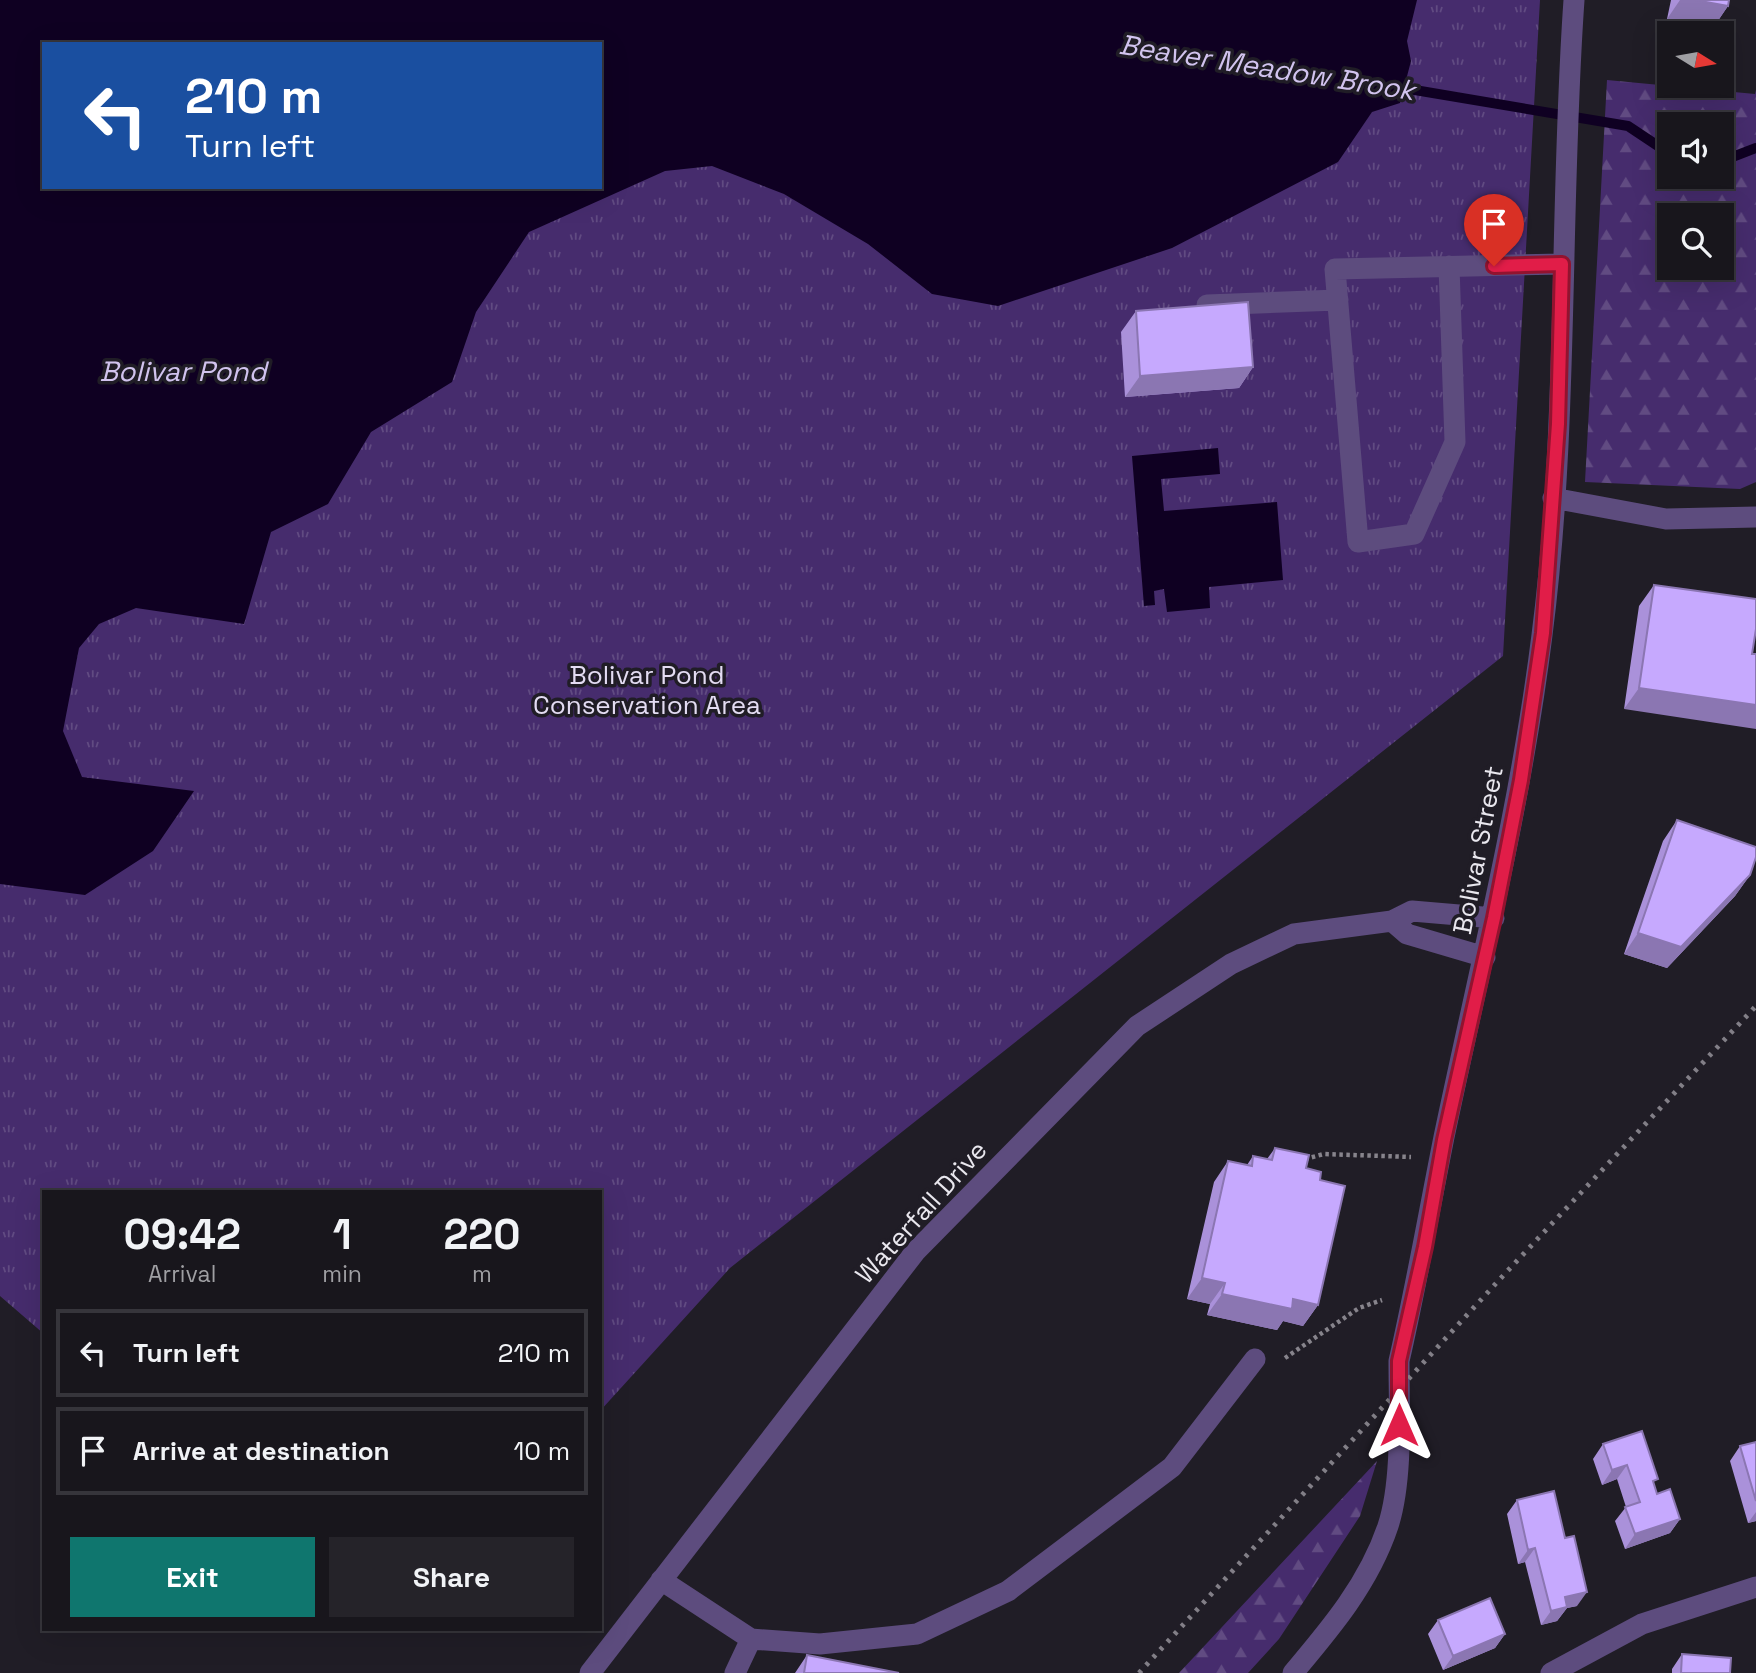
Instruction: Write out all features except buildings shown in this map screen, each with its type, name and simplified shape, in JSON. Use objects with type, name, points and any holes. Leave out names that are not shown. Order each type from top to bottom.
[{"type":"street","name":"Bolivar Street","points":[[1293,1673],[1347,1609],[1388,1525],[1399,1446],[1399,1361],[1521,780],[1543,633],[1553,498],[1565,130],[1574,0]]},
{"type":"street","points":[[1449,266],[1455,442],[1414,534],[1358,542],[1335,269],[1449,266],[1562,264]]},
{"type":"street","points":[[1207,305],[1338,300]]},
{"type":"street","points":[[1553,498],[1666,519],[1756,517]]},
{"type":"street","name":"Waterfall Drive","points":[[590,1673],[915,1252],[1137,1026],[1231,964],[1294,934],[1392,921],[1412,911],[1494,918]]},
{"type":"street","points":[[1392,921],[1407,934],[1485,957]]},
{"type":"street","points":[[662,1580],[751,1639],[820,1644],[917,1634],[1008,1591],[1172,1467],[1255,1359]]},
{"type":"street","points":[[1551,1673],[1642,1624],[1756,1587]]},
{"type":"street","points":[[735,1673],[751,1639]]},
{"type":"path","points":[[1296,1165],[1311,1156],[1324,1154],[1422,1157]]},
{"type":"path","points":[[1278,1362],[1302,1350],[1359,1308],[1390,1298]]},
{"type":"green space","name":"Bolivar Pond Conservation Area","points":[[0,0],[1540,0],[1503,656],[730,1268],[602,1409],[602,1190],[42,1190],[42,1332],[0,1296]]},
{"type":"green space","points":[[1607,80],[1657,85],[1657,98],[1734,98],[1734,92],[1755,94],[1756,90],[1756,482],[1740,489],[1585,482]]},
{"type":"green space","points":[[1377,1461],[1360,1516],[1279,1639],[1248,1673],[1179,1673]]},
{"type":"water","name":"Bolivar Pond","points":[[0,0],[1417,0],[1407,41],[1411,61],[1400,103],[1372,112],[1338,162],[1172,248],[998,306],[932,294],[868,244],[784,194],[712,166],[665,171],[529,232],[476,312],[452,382],[371,432],[328,504],[271,532],[244,624],[136,608],[99,624],[79,648],[63,731],[82,777],[194,791],[153,851],[85,895],[0,884]]},
{"type":"water","points":[[1218,448],[1220,474],[1161,479],[1164,511],[1277,502],[1283,580],[1209,587],[1210,608],[1167,612],[1164,589],[1154,591],[1155,605],[1144,606],[1132,456]]},
{"type":"waterway","name":"Beaver Meadow Brook","points":[[1391,86],[1628,126],[1657,145]]},
{"type":"waterway","name":"Beaver Meadow Brook","points":[[1734,156],[1756,148]]},
{"type":"railway","points":[[1139,1673],[1500,1279],[1756,1006]]},
{"type":"route","points":[[1399,1425],[1399,1361],[1425,1247],[1444,1140],[1494,918],[1521,780],[1543,633],[1558,424],[1562,264],[1494,266]]}]
